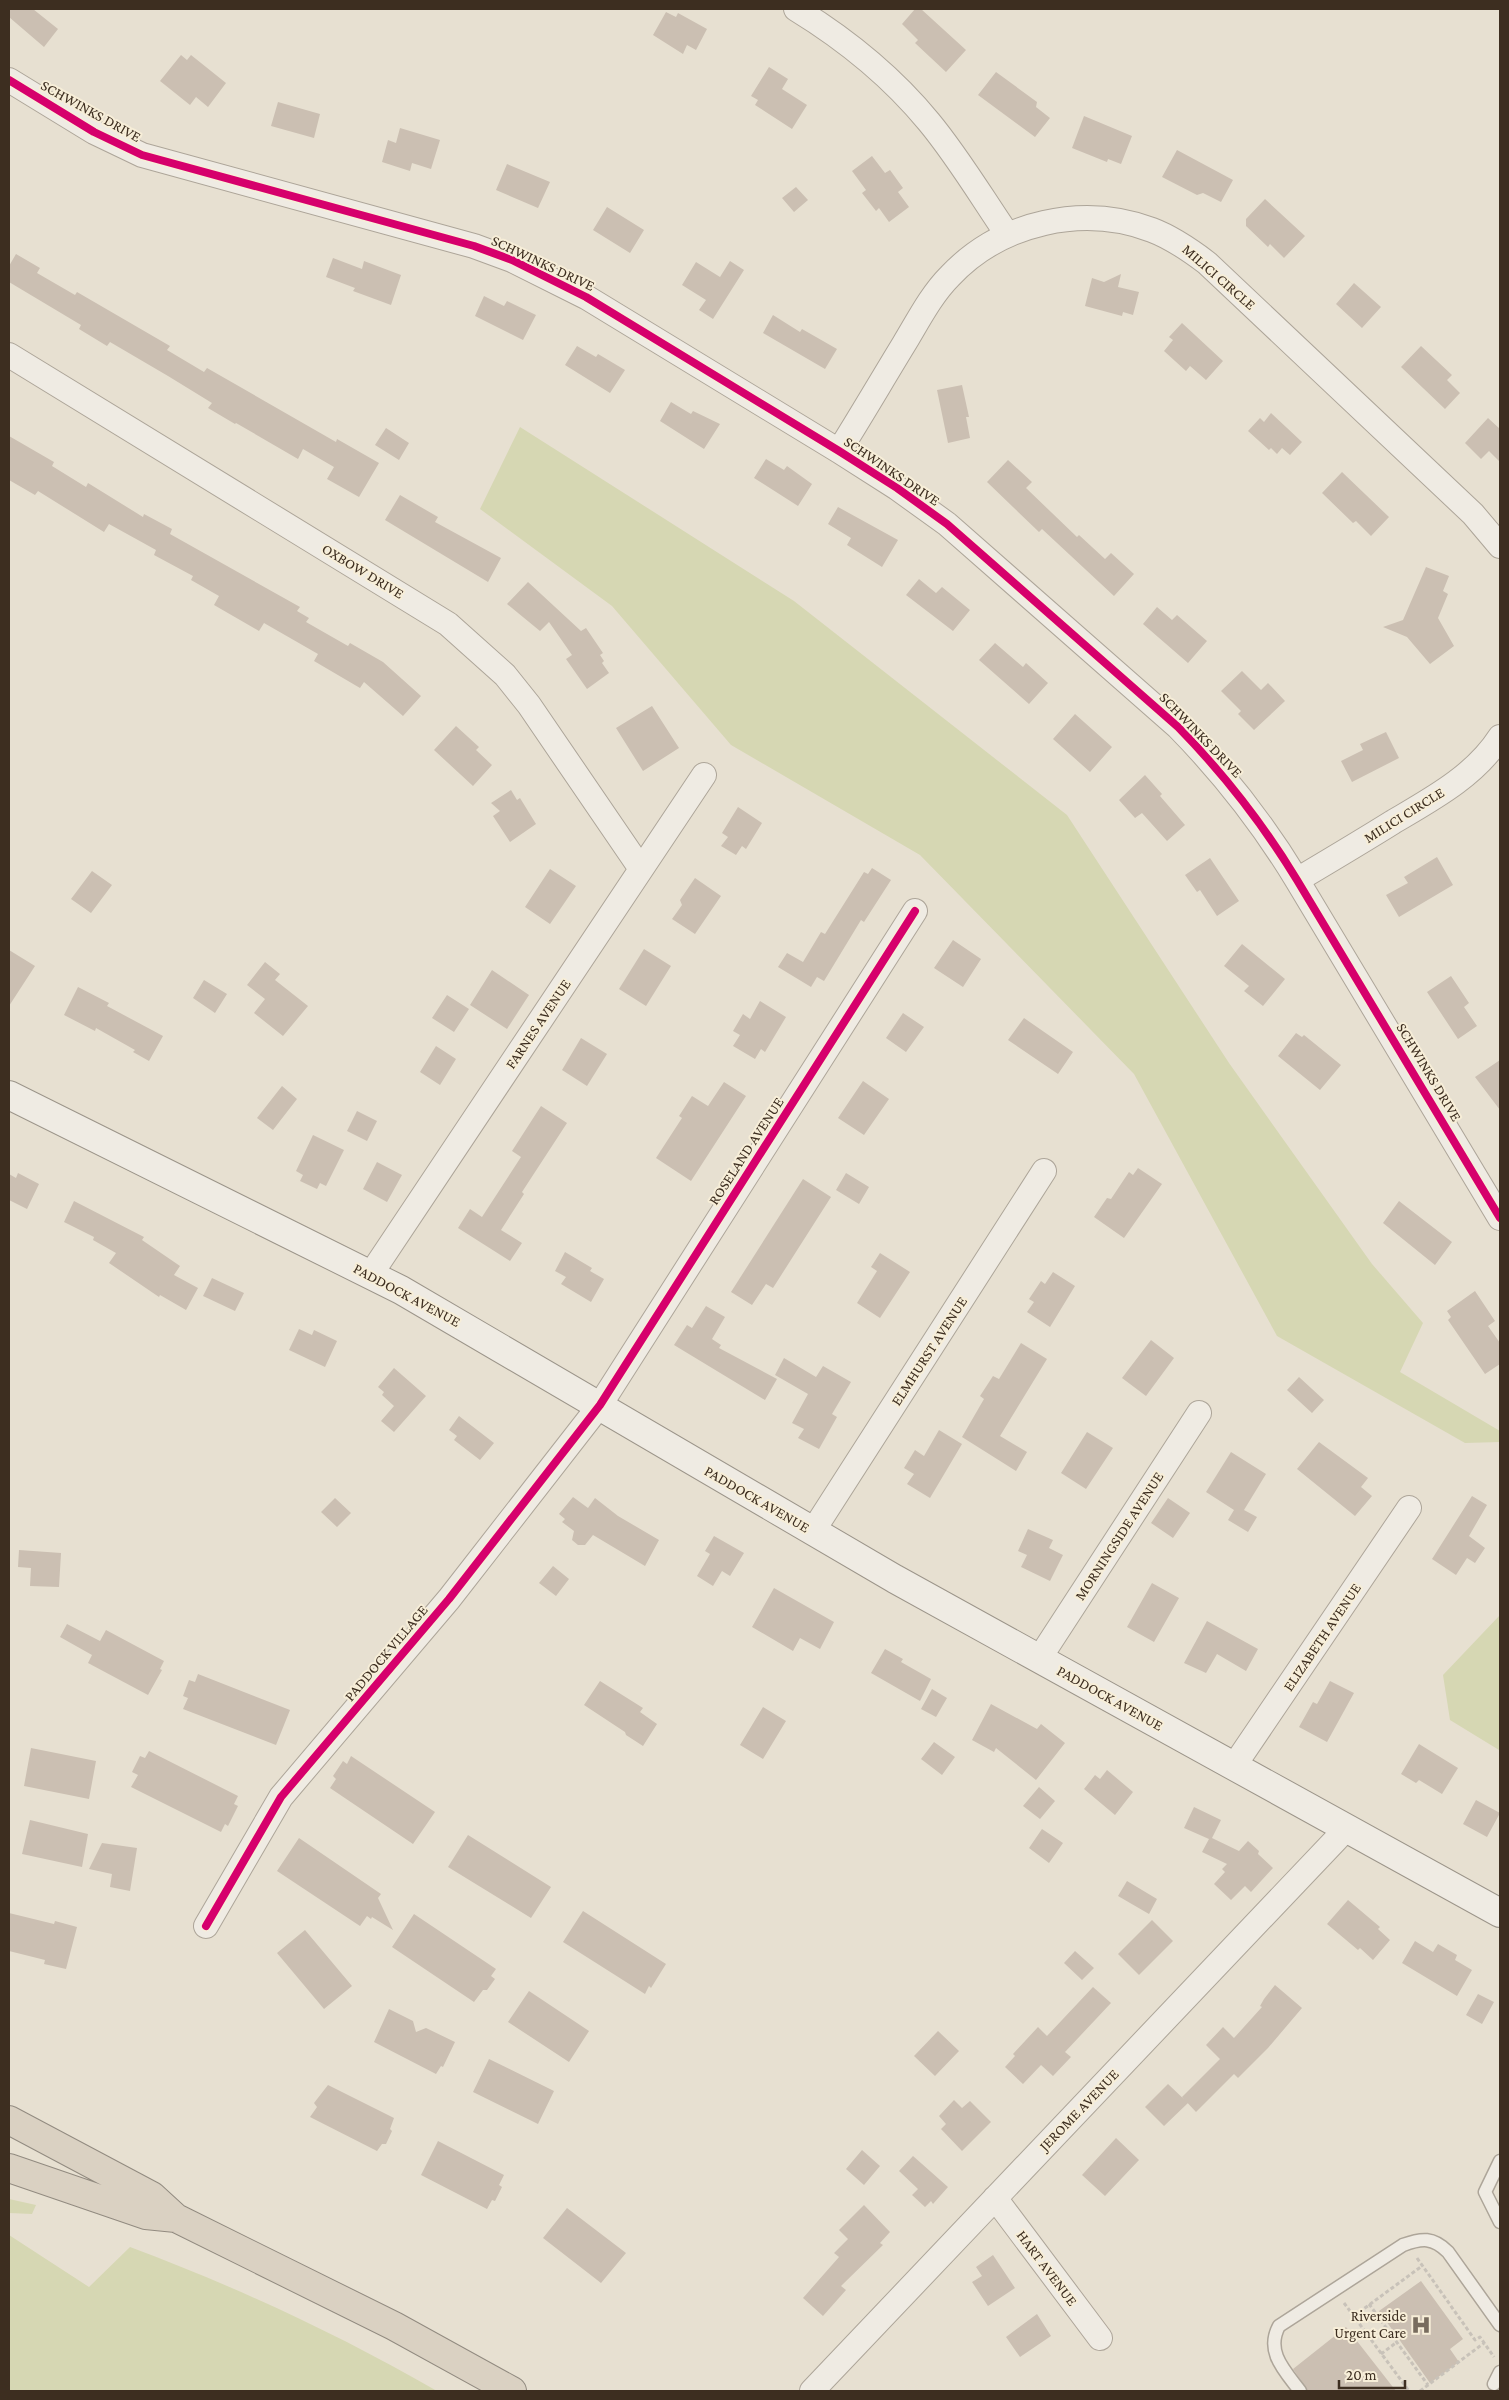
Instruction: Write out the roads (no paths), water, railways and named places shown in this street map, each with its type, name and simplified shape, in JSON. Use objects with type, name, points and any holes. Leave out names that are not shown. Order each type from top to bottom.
[{"type":"highway","points":[[9,2120],[152,2196],[176,2218],[394,2326],[512,2391]]},
{"type":"highway","points":[[9,2168],[146,2215],[176,2218]]},
{"type":"main road","name":"PADDOCK AVENUE","points":[[10,1097],[371,1274],[439,1310],[813,1531],[1039,1659],[1500,1913]]},
{"type":"street","points":[[796,9],[853,49],[890,81],[928,121],[955,156],[1006,234]]},
{"type":"street","name":"SCHWINKS DRIVE","points":[[9,80],[94,132],[142,155],[474,246],[512,260],[586,297],[898,488],[947,524],[1178,726],[1242,799],[1271,838],[1297,880],[1500,1218]]},
{"type":"street","name":"MILICI CIRCLE","points":[[839,451],[925,309],[949,276],[975,253],[1006,234],[1038,224],[1071,219],[1101,219],[1126,222],[1153,230],[1182,244],[1207,263],[1473,514],[1500,546]]},
{"type":"street","name":"OXBOW DRIVE","points":[[9,355],[448,624],[505,675],[529,705],[641,869]]},
{"type":"street","name":"MILICI CIRCLE","points":[[1297,880],[1439,794],[1470,772],[1493,748],[1500,737]]},
{"type":"street","name":"FARNES AVENUE","points":[[371,1274],[704,775]]},
{"type":"street","name":"ROSELAND AVENUE","points":[[600,1405],[915,911]]},
{"type":"street","name":"ELMHURST AVENUE","points":[[813,1531],[1044,1171]]},
{"type":"street","name":"PADDOCK VILLAGE","points":[[206,1926],[281,1797],[449,1599],[600,1405]]},
{"type":"street","name":"MORNINGSIDE AVENUE","points":[[1039,1659],[1199,1414]]},
{"type":"street","name":"ELIZABETH AVENUE","points":[[1234,1766],[1409,1508]]},
{"type":"street","name":"JEROME AVENUE","points":[[812,2391],[1347,1828]]},
{"type":"street","name":"HART AVENUE","points":[[994,2198],[1100,2338]]},
{"type":"lane","points":[[1500,2161],[1485,2192],[1500,2222]]},
{"type":"lane","points":[[1300,2391],[1277,2360],[1273,2347],[1275,2334],[1279,2326],[1403,2245],[1419,2239],[1429,2239],[1440,2244],[1448,2252],[1500,2325]]},
{"type":"lane","points":[[1494,2384],[1499,2366]]},
{"type":"place","name":"Riverside Urgent Care","points":[[1421,2325]]}]
